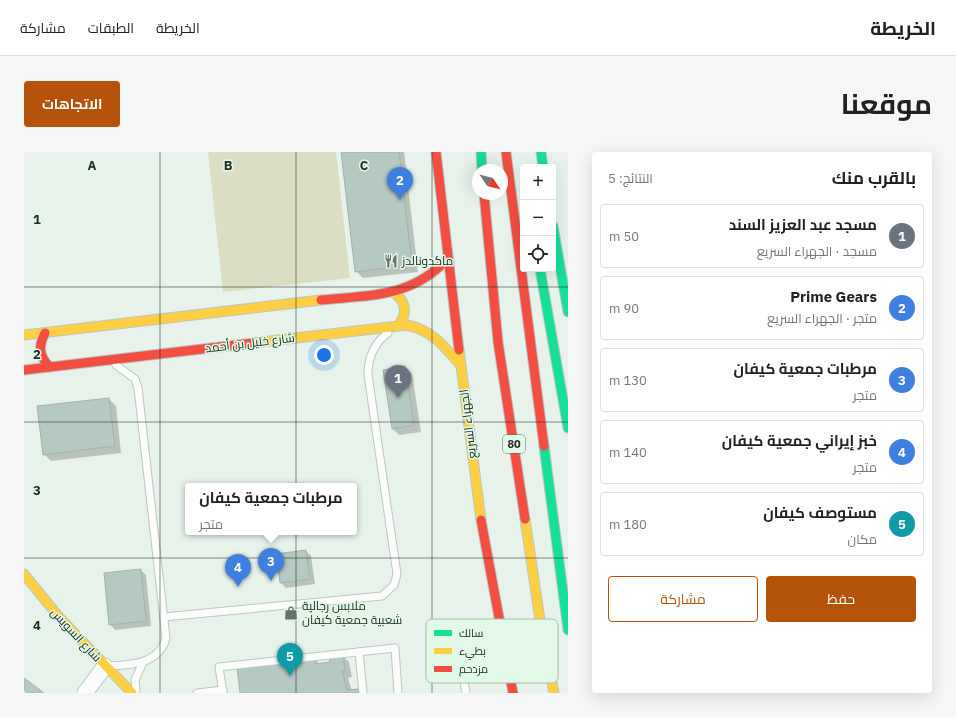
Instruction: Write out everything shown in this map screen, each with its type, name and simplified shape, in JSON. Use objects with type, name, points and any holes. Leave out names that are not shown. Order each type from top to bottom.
[{"type":"main road","name":"الجهراء السريع","points":[[436,152],[478,506],[499,619]]},
{"type":"main road","points":[[480,152],[481,164]]},
{"type":"main road","name":"80","points":[[506,152],[514,228],[568,630]]},
{"type":"main road","points":[[541,152],[543,164]]},
{"type":"main road","name":"80","points":[[485,200],[498,342],[540,619]]},
{"type":"main road","points":[[555,236],[568,312]]},
{"type":"main road","points":[[24,335],[393,292],[404,290],[424,281],[448,258]]},
{"type":"main road","points":[[541,272],[568,428]]},
{"type":"main road","points":[[393,292],[399,295],[406,307],[406,314],[399,325]]},
{"type":"main road","name":"شارع خليل بن أحمد","points":[[24,370],[399,325],[416,326],[432,333],[461,366]]},
{"type":"main road","points":[[45,332],[39,351],[41,357],[50,367]]},
{"type":"main road","name":"شارع السويس","points":[[24,575],[59,617],[132,693]]},
{"type":"main road","name":"الجهراء السريع","points":[[511,683],[513,693]]},
{"type":"main road","name":"80","points":[[552,683],[554,693]]},
{"type":"street","points":[[85,693],[105,666]]},
{"type":"lane","points":[[164,617],[382,596],[391,590],[397,574],[368,366],[369,358],[378,342],[383,336],[399,325]]},
{"type":"lane","points":[[105,666],[143,662],[162,651],[166,638],[138,388],[136,379],[108,359]]},
{"type":"lane","points":[[196,693],[223,691],[219,667],[395,648],[398,693]]},
{"type":"lane","points":[[359,652],[363,693]]},
{"type":"lane","points":[[136,693],[135,680],[143,662]]},
{"type":"lane","points":[[464,683],[466,693]]},
{"type":"green space","points":[[208,152],[336,152],[350,278],[223,292]]},
{"type":"building","points":[[341,152],[399,152],[412,265],[355,272]]},
{"type":"building","points":[[405,366],[414,425],[392,429],[383,370]]},
{"type":"building","points":[[109,398],[115,446],[43,455],[37,406]]},
{"type":"building","points":[[306,550],[310,579],[280,583],[276,554]]},
{"type":"building","points":[[141,569],[146,621],[109,625],[104,573]]},
{"type":"building","points":[[343,654],[345,671],[342,671],[347,690],[359,689],[359,693],[240,693],[237,668],[291,660],[291,665],[303,663],[302,660],[315,658],[315,664],[330,662],[329,656]]},
{"type":"building","points":[[24,678],[44,693],[24,693]]},
{"type":"traffic: fast","points":[[481,152],[482,164]]},
{"type":"traffic: fast","points":[[541,152],[543,164]]},
{"type":"traffic: fast","points":[[555,236],[568,312]]},
{"type":"traffic: fast","points":[[541,272],[568,428]]},
{"type":"traffic: fast","points":[[544,446],[568,630]]},
{"type":"traffic: slow","points":[[393,292],[401,299],[404,307],[404,316],[399,325]]},
{"type":"traffic: slow","points":[[24,335],[321,300]]},
{"type":"traffic: slow","points":[[253,343],[407,325],[416,327],[431,335],[461,366]]},
{"type":"traffic: slow","points":[[459,350],[481,520]]},
{"type":"traffic: slow","points":[[525,519],[540,619]]},
{"type":"traffic: slow","points":[[24,574],[59,617],[132,693]]},
{"type":"traffic: slow","points":[[552,683],[554,693]]},
{"type":"traffic: jam","points":[[436,152],[459,350]]},
{"type":"traffic: jam","points":[[506,152],[544,446]]},
{"type":"traffic: jam","points":[[485,200],[498,342],[525,519]]},
{"type":"traffic: jam","points":[[321,300],[373,295],[405,288],[420,281],[448,258]]},
{"type":"traffic: jam","points":[[45,333],[41,342],[41,351],[46,363],[50,367]]},
{"type":"traffic: jam","points":[[24,370],[253,343]]},
{"type":"traffic: jam","points":[[481,520],[499,619]]},
{"type":"traffic: jam","points":[[511,683],[513,693]]},
{"type":"place","name":"Prime Gears","points":[[400,200]]},
{"type":"place","name":"ماكدونالدز","points":[[391,261]]},
{"type":"place","name":"مسجد عبد العزيز السند","points":[[398,398]]},
{"type":"place","name":"مرطبات جمعية كيفان","points":[[271,581]]},
{"type":"place","name":"خبز إيراني جمعية كيفان","points":[[238,587]]},
{"type":"place","name":"ملابس رجالية شعبية جمعية كيفان","points":[[291,613]]},
{"type":"place","name":"مستوصف كيفان","points":[[290,676]]}]
